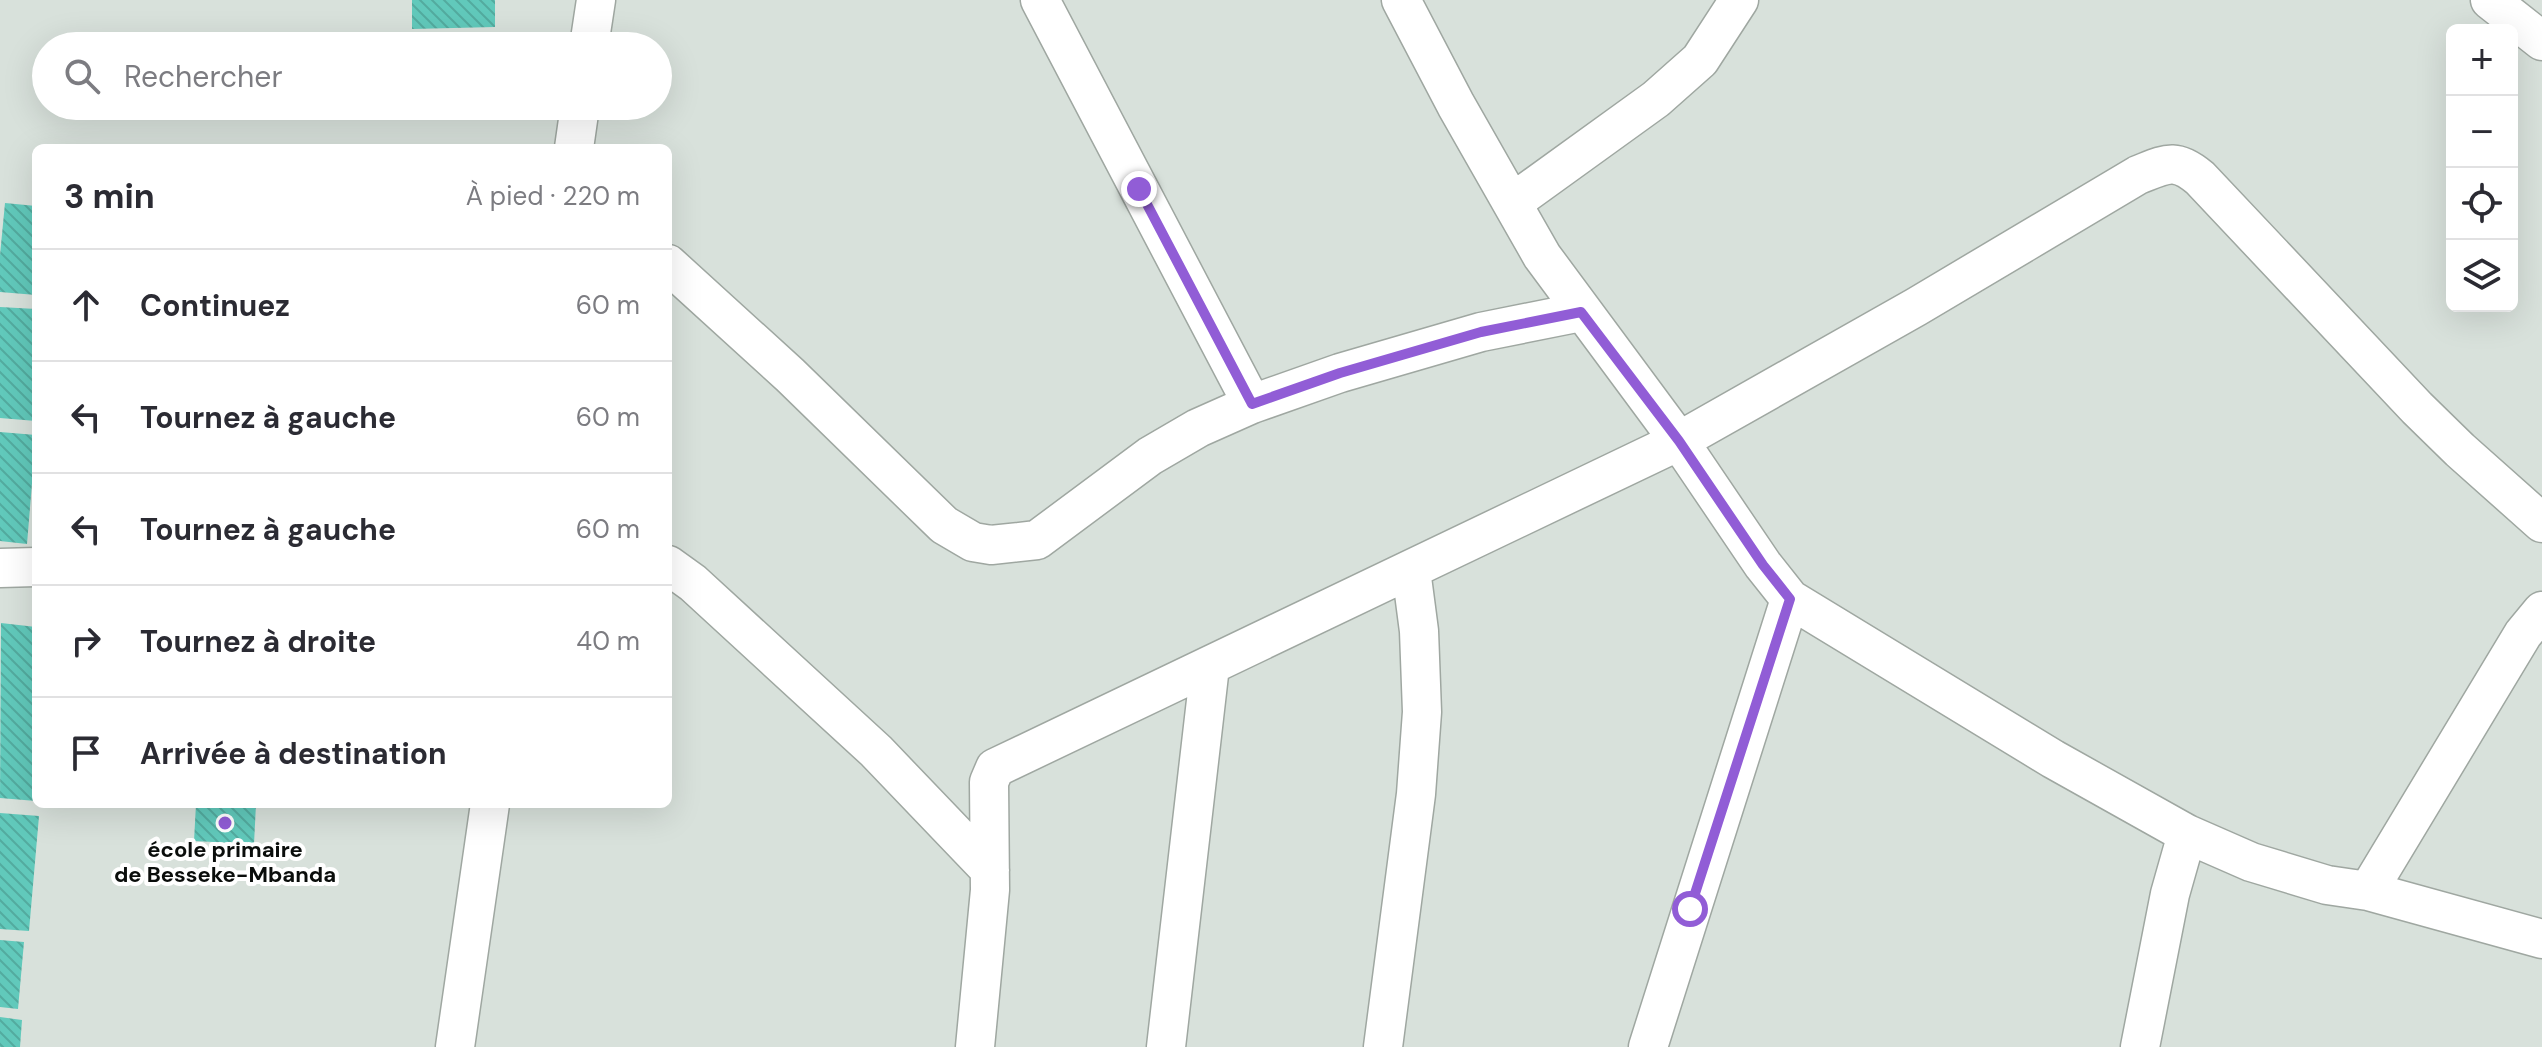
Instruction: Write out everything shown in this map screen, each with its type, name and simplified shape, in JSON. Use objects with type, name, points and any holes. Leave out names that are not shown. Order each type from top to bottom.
[{"type":"street","points":[[591,32],[596,0]]},
{"type":"street","points":[[1040,0],[1252,404]]},
{"type":"street","points":[[1401,0],[1542,256],[1679,441],[1763,565],[1790,599],[2053,759],[2187,834],[2251,862],[2327,885],[2368,891],[2542,939]]},
{"type":"street","points":[[1512,203],[1656,99],[1700,60],[1739,0]]},
{"type":"street","points":[[2490,0],[2542,41]]},
{"type":"street","points":[[575,144],[578,120]]},
{"type":"street","points":[[975,1047],[990,870],[989,782],[995,768],[1679,441],[1916,307],[2138,175],[2169,163],[2186,166],[2200,178],[2417,408],[2542,523]]},
{"type":"street","points":[[672,268],[790,375],[944,525],[973,542],[1001,545],[1037,540],[1150,456],[1198,428],[1252,404],[1340,373],[1481,332],[1581,312]]},
{"type":"street","points":[[0,568],[32,567]]},
{"type":"street","points":[[672,568],[693,583],[876,751],[990,870]]},
{"type":"street","points":[[1383,1047],[1416,794],[1422,712],[1419,631],[1411,570]]},
{"type":"street","points":[[1648,1047],[1790,599]]},
{"type":"street","points":[[2368,891],[2523,634],[2542,611]]},
{"type":"street","points":[[1166,1047],[1210,666]]},
{"type":"street","points":[[455,1047],[489,808]]},
{"type":"street","points":[[2140,1047],[2167,910],[2187,834]]},
{"type":"building","points":[[412,0],[495,0],[495,27],[412,29]]},
{"type":"building","points":[[5,203],[32,206],[32,295],[0,292]]},
{"type":"building","points":[[0,307],[32,309],[32,421],[0,418]]},
{"type":"building","points":[[0,432],[32,435],[27,544],[0,541]]},
{"type":"building","points":[[1,623],[32,627],[32,801],[0,798]]},
{"type":"building","name":"école primaire de Besseke-Mbanda","points":[[196,808],[256,808],[254,844],[194,841]]},
{"type":"building","points":[[0,813],[39,816],[29,931],[0,929]]},
{"type":"building","points":[[0,940],[24,942],[18,1009],[0,1007]]},
{"type":"building","points":[[0,1017],[22,1020],[20,1047],[0,1047]]},
{"type":"place","name":"école primaire de Besseke-Mbanda","points":[[225,823]]},
{"type":"route","points":[[1139,189],[1252,404],[1340,373],[1481,332],[1581,312],[1679,441],[1763,565],[1790,599],[1690,909]]}]
